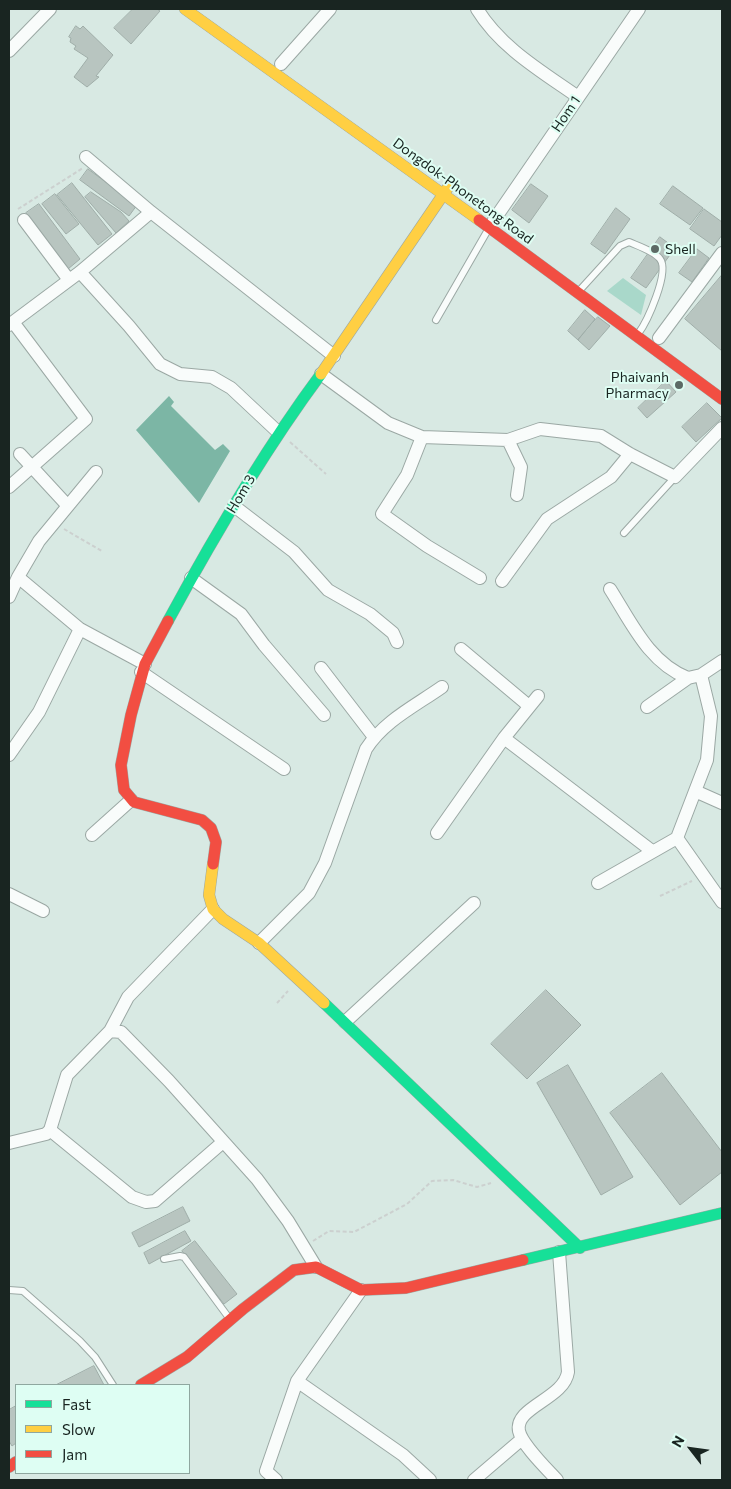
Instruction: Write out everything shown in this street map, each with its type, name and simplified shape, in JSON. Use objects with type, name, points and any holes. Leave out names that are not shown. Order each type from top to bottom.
[{"type":"street","points":[[9,51],[50,9]]},
{"type":"street","name":"Dongdok-Phonetong Road","points":[[185,9],[446,191]]},
{"type":"street","name":"Dongdok-Phonetong Road","points":[[204,9],[281,64],[491,224],[586,288],[722,399]]},
{"type":"street","points":[[281,64],[330,9]]},
{"type":"street","points":[[476,9],[493,33],[517,54],[578,98]]},
{"type":"street","name":"Hom 1","points":[[491,224],[639,9]]},
{"type":"street","points":[[89,159],[151,212],[334,356]]},
{"type":"street","name":"Hom 3","points":[[131,800],[122,782],[122,765],[143,668],[191,578],[278,432],[334,356],[446,191]]},
{"type":"street","points":[[9,487],[86,420],[11,324],[80,272],[151,212]]},
{"type":"street","points":[[24,220],[69,280]]},
{"type":"street","points":[[659,338],[722,253]]},
{"type":"street","points":[[80,272],[129,326],[160,364],[180,374],[212,377],[231,388],[278,432]]},
{"type":"street","name":"Dongdok-Phonetong Road","points":[[607,300],[640,331],[659,338],[722,384]]},
{"type":"street","points":[[321,374],[388,423],[422,437],[508,440],[540,429],[601,436],[675,478],[722,428]]},
{"type":"street","points":[[422,437],[407,475],[382,514],[427,546],[480,578]]},
{"type":"street","points":[[508,440],[521,467],[517,495]]},
{"type":"street","points":[[20,454],[67,505]]},
{"type":"street","points":[[502,580],[547,519],[605,481],[630,454]]},
{"type":"street","points":[[9,597],[18,577],[39,541],[96,472]]},
{"type":"street","points":[[234,506],[294,552],[328,590],[370,614],[393,633],[397,642]]},
{"type":"street","points":[[18,577],[80,629],[143,668],[284,769]]},
{"type":"street","points":[[191,578],[241,614],[264,645],[324,715]]},
{"type":"street","points":[[610,589],[648,649],[665,665],[688,678]]},
{"type":"street","points":[[9,754],[39,712],[80,629]]},
{"type":"street","points":[[461,649],[529,706]]},
{"type":"street","points":[[647,707],[688,678],[701,675],[722,661]]},
{"type":"street","points":[[321,668],[374,737]]},
{"type":"street","points":[[598,883],[677,838],[707,760],[711,716],[701,675]]},
{"type":"street","points":[[259,943],[309,892],[326,863],[366,749],[374,737],[383,727],[442,687]]},
{"type":"street","points":[[437,833],[504,738],[538,696]]},
{"type":"street","points":[[504,738],[652,851]]},
{"type":"street","points":[[695,791],[722,803]]},
{"type":"street","points":[[92,835],[131,800],[141,805],[202,820],[211,828],[216,842],[209,895],[213,908],[222,918],[259,943],[345,1022],[580,1248]]},
{"type":"street","points":[[677,838],[722,902]]},
{"type":"street","points":[[9,894],[43,911]]},
{"type":"street","points":[[345,1022],[474,903]]},
{"type":"street","points":[[9,1143],[39,1138],[50,1130],[67,1075],[110,1031],[128,997],[213,908]]},
{"type":"street","points":[[110,1031],[121,1032],[169,1081],[257,1179],[288,1221],[316,1267]]},
{"type":"street","points":[[50,1130],[132,1197],[146,1202],[155,1201],[223,1142]]},
{"type":"street","points":[[143,1384],[187,1357],[290,1272],[306,1267],[316,1267],[361,1290],[406,1288],[722,1213]]},
{"type":"street","points":[[557,1480],[522,1439],[518,1431],[519,1421],[526,1413],[561,1389],[567,1381],[568,1372],[559,1252]]},
{"type":"street","points":[[276,1480],[266,1471],[297,1381],[361,1290]]},
{"type":"street","points":[[297,1381],[403,1455],[429,1480]]},
{"type":"street","points":[[474,1480],[522,1439]]},
{"type":"lane","points":[[436,320],[491,224]]},
{"type":"lane","points":[[586,288],[620,246],[629,242],[659,257],[663,264],[663,277],[640,331]]},
{"type":"lane","points":[[624,534],[675,478]]},
{"type":"lane","points":[[164,1259],[184,1257],[230,1320]]},
{"type":"lane","points":[[9,1290],[23,1291],[80,1341],[95,1357],[112,1384]]},
{"type":"path","points":[[24,220],[18,209],[72,177],[89,159]]},
{"type":"path","points":[[278,432],[326,474]]},
{"type":"path","points":[[54,523],[102,552]]},
{"type":"path","points":[[660,896],[704,876]]},
{"type":"path","points":[[277,1003],[299,980]]},
{"type":"path","points":[[304,1247],[329,1231],[354,1232],[407,1204],[432,1181],[453,1180],[477,1187],[508,1179]]},
{"type":"shaded area","points":[[623,278],[646,295],[641,315],[607,291]]},
{"type":"shaded area","points":[[169,396],[174,402],[171,406],[215,450],[223,444],[230,451],[199,503],[136,430]]},
{"type":"building","points":[[133,9],[157,9],[160,11],[131,44],[114,28]]},
{"type":"building","points":[[76,26],[80,29],[83,26],[113,55],[96,76],[99,77],[87,87],[74,77],[88,58],[74,49],[76,46],[70,42],[71,38],[69,37]]},
{"type":"building","points":[[88,169],[137,205],[129,216],[80,180]]},
{"type":"building","points":[[72,183],[112,234],[98,245],[57,195]]},
{"type":"building","points":[[531,184],[548,196],[529,223],[512,210]]},
{"type":"building","points":[[673,186],[703,208],[690,225],[660,204]]},
{"type":"building","points":[[91,192],[121,212],[129,221],[116,233],[85,197]]},
{"type":"building","points":[[55,194],[79,224],[66,234],[42,204]]},
{"type":"building","points":[[39,204],[80,259],[68,269],[26,213]]},
{"type":"building","points":[[616,208],[630,219],[605,254],[591,244]]},
{"type":"building","points":[[704,209],[722,222],[722,235],[714,246],[690,229]]},
{"type":"building","points":[[660,237],[675,248],[646,288],[631,278]]},
{"type":"building","points":[[697,249],[709,258],[692,282],[679,273]]},
{"type":"building","points":[[722,275],[722,351],[685,319]]},
{"type":"building","points":[[585,310],[595,319],[578,340],[568,331]]},
{"type":"building","points":[[598,317],[610,326],[589,350],[578,340]]},
{"type":"building","points":[[666,381],[676,392],[647,418],[638,408]]},
{"type":"building","points":[[707,403],[722,418],[696,442],[682,427]]},
{"type":"building","points":[[546,990],[581,1025],[527,1079],[491,1044]]},
{"type":"building","points":[[568,1065],[633,1177],[601,1195],[537,1083]]},
{"type":"building","points":[[662,1073],[722,1152],[722,1172],[680,1205],[610,1113]]},
{"type":"building","points":[[183,1207],[190,1221],[139,1247],[132,1233]]},
{"type":"building","points":[[185,1231],[191,1241],[149,1264],[144,1253]]},
{"type":"building","points":[[195,1241],[237,1294],[224,1304],[182,1251]]},
{"type":"building","points":[[94,1366],[103,1384],[58,1384]]},
{"type":"building","points":[[15,1407],[15,1444],[12,1446],[9,1441],[9,1410]]},
{"type":"traffic: fast","points":[[168,621],[240,495],[279,434],[321,374]]},
{"type":"traffic: fast","points":[[324,1003],[580,1248]]},
{"type":"traffic: fast","points":[[523,1260],[722,1213]]},
{"type":"traffic: slow","points":[[185,9],[479,220]]},
{"type":"traffic: slow","points":[[321,374],[449,186]]},
{"type":"traffic: slow","points":[[213,864],[209,895],[213,909],[223,919],[259,943],[324,1003]]},
{"type":"traffic: jam","points":[[479,220],[722,399]]},
{"type":"traffic: jam","points":[[168,621],[145,664],[131,715],[121,765],[124,790],[134,802],[202,820],[211,828],[216,842],[213,864]]},
{"type":"traffic: jam","points":[[143,1384],[187,1357],[243,1309],[294,1270],[316,1267],[361,1290],[406,1288],[523,1260]]},
{"type":"traffic: jam","points":[[9,1467],[15,1463]]},
{"type":"place","name":"Shell","points":[[655,249]]},
{"type":"place","name":"Phaivanh Pharmacy","points":[[679,385]]}]
